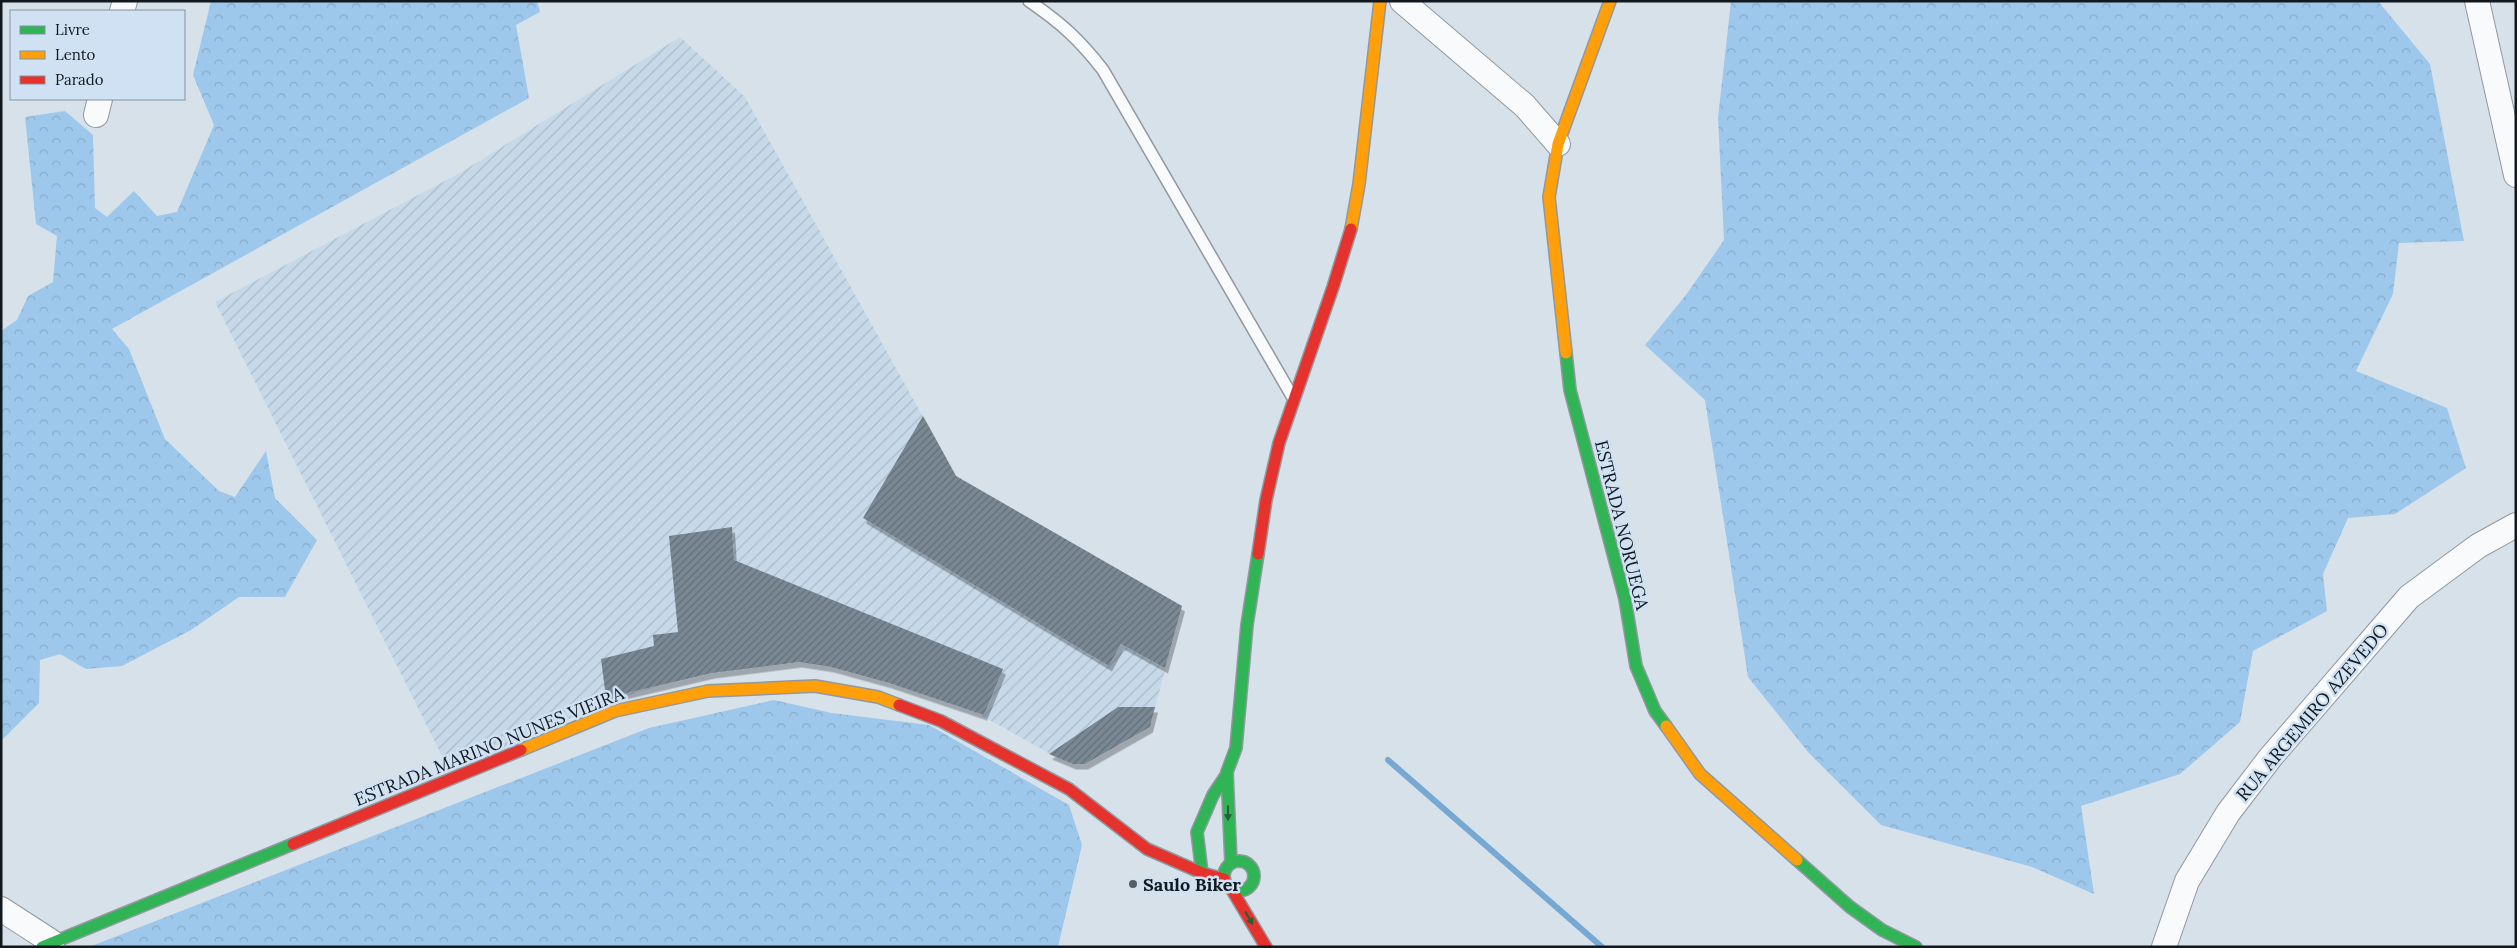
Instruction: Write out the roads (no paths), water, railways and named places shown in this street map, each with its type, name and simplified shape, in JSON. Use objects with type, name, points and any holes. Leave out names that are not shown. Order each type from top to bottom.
[{"type":"street","points":[[1202,873],[1197,832],[1213,795],[1228,772],[1236,748],[1247,625],[1266,500],[1276,452],[1293,397],[1333,288],[1350,232],[1359,184],[1380,1]]},
{"type":"street","points":[[1402,1],[1525,106],[1558,144]]},
{"type":"street","name":"ESTRADA NORUEGA","points":[[1610,1],[1558,144],[1550,197],[1570,390],[1625,600],[1636,666],[1655,710],[1700,774],[1850,907],[1882,930],[1916,947]]},
{"type":"street","points":[[2477,1],[2516,175]]},
{"type":"street","name":"RUA ARGEMIRO AZEVEDO","points":[[2164,947],[2187,881],[2228,813],[2270,758],[2409,597],[2478,546],[2516,525]]},
{"type":"street","name":"ESTRADA MARINO NUNES VIEIRA","points":[[47,944],[614,712],[708,691],[815,686],[878,697],[941,721],[1069,789],[1147,849],[1202,873],[1224,879]]},
{"type":"street","points":[[1236,748],[1243,766]]},
{"type":"street","points":[[1228,772],[1231,863]]},
{"type":"street","points":[[1232,890],[1253,890],[1254,872],[1246,857],[1231,863],[1224,872],[1224,879],[1266,947]]},
{"type":"street","points":[[1,910],[47,944]]},
{"type":"street","points":[[1267,926],[1275,947]]},
{"type":"lane","points":[[1029,1],[1061,23],[1080,40],[1103,70],[1293,397]]},
{"type":"waterway","points":[[1388,760],[1602,947]]},
{"type":"place","name":"Saulo Biker","points":[[1133,884]]}]
